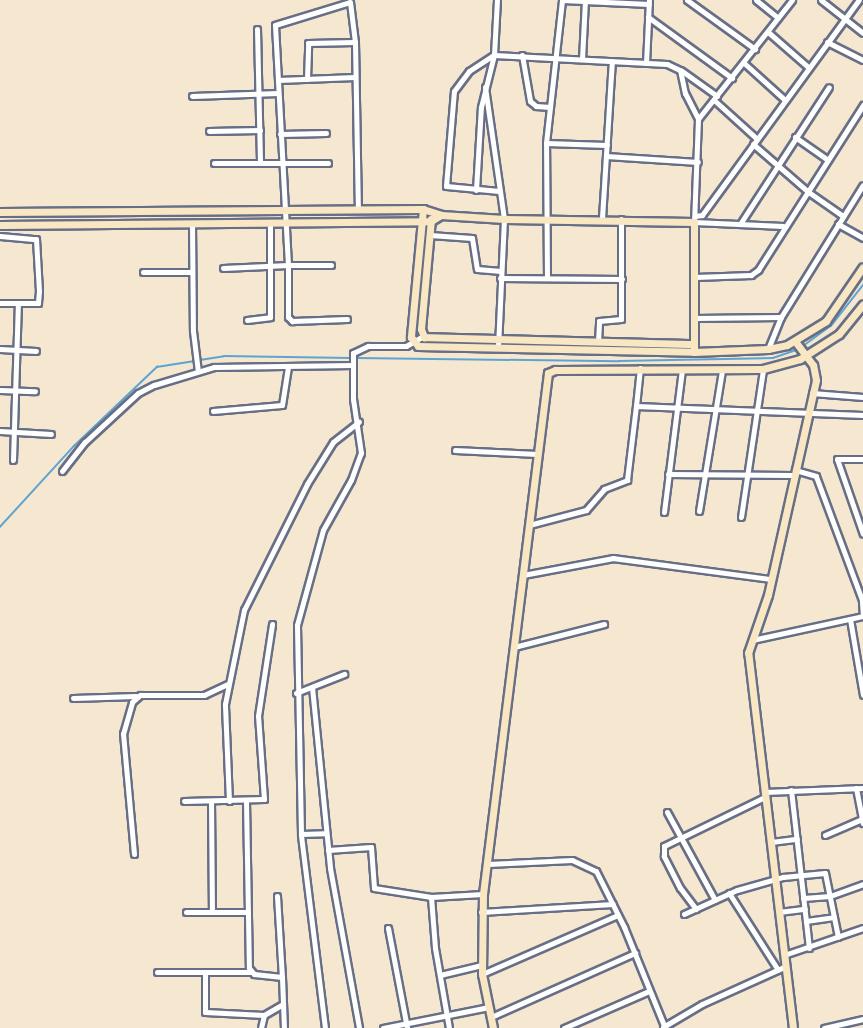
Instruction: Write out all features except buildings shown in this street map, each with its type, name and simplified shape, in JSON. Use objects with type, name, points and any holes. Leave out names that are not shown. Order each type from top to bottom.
[{"type":"street","points":[[476,190],[485,87],[494,55],[497,0]]},
{"type":"street","points":[[547,278],[544,218],[546,143],[558,57],[562,0],[649,2],[646,63]]},
{"type":"street","points":[[687,0],[755,49]]},
{"type":"street","points":[[756,0],[778,18]]},
{"type":"street","points":[[698,119],[792,0]]},
{"type":"street","points":[[821,0],[863,33]]},
{"type":"street","points":[[694,219],[702,215],[859,0]]},
{"type":"street","points":[[582,59],[585,1]]},
{"type":"street","points":[[347,319],[292,321],[288,317],[288,265],[280,163],[276,23],[352,2],[355,42],[358,209]]},
{"type":"street","points":[[648,17],[732,78]]},
{"type":"street","points":[[257,29],[260,163]]},
{"type":"street","points":[[768,32],[808,67]]},
{"type":"street","points":[[307,79],[308,43],[355,42]]},
{"type":"street","points":[[827,42],[863,60]]},
{"type":"street","points":[[499,191],[476,190],[446,184],[454,91],[460,78],[494,55],[646,63],[671,65],[680,70],[715,98],[776,165],[807,191],[843,216]]},
{"type":"street","points":[[522,56],[530,101],[536,106],[550,107]]},
{"type":"street","points":[[603,218],[612,62]]},
{"type":"street","points":[[744,63],[785,100]]},
{"type":"street","points":[[680,70],[686,93],[698,119],[694,219],[694,352]]},
{"type":"street","points":[[278,80],[355,77]]},
{"type":"street","points":[[485,87],[504,219],[498,344]]},
{"type":"street","points":[[740,224],[776,165],[829,87]]},
{"type":"street","points":[[192,96],[279,93]]},
{"type":"street","points":[[695,277],[754,274],[863,105]]},
{"type":"street","points":[[209,131],[260,130]]},
{"type":"street","points":[[280,134],[326,133]]},
{"type":"street","points":[[795,137],[828,160]]},
{"type":"street","points":[[546,143],[607,145]]},
{"type":"street","points":[[606,156],[698,162]]},
{"type":"street","points":[[214,163],[328,163]]},
{"type":"street","points":[[768,349],[781,316],[863,185]]},
{"type":"street","points":[[413,344],[423,209]]},
{"type":"street","points":[[0,212],[423,209],[432,210],[441,215],[504,219],[694,219],[783,226]]},
{"type":"street","points":[[136,210],[136,224]]},
{"type":"street","points":[[423,336],[432,210]]},
{"type":"street","points":[[0,225],[431,221],[441,215]]},
{"type":"street","points":[[598,346],[599,321],[621,319],[621,219]]},
{"type":"street","points":[[192,223],[197,367]]},
{"type":"street","points":[[247,320],[270,317],[270,223]]},
{"type":"street","points":[[838,224],[863,238]]},
{"type":"street","points":[[430,235],[472,238],[477,269],[501,271]]},
{"type":"street","points":[[0,236],[36,238],[39,291],[38,303],[0,303]]},
{"type":"street","points":[[223,267],[331,265]]},
{"type":"street","points":[[598,346],[694,352],[768,349],[795,341],[834,314],[863,267]]},
{"type":"street","points":[[143,272],[192,272]]},
{"type":"street","points":[[500,278],[622,279]]},
{"type":"street","points":[[493,1028],[482,969],[481,912],[537,454],[550,371],[763,369],[806,356],[839,334],[863,304]]},
{"type":"street","points":[[14,460],[18,305]]},
{"type":"street","points":[[695,318],[781,316]]},
{"type":"street","points":[[413,344],[423,336],[498,344]]},
{"type":"street","points":[[793,1028],[748,653],[771,579],[816,374],[795,341]]},
{"type":"street","points":[[324,1028],[301,834],[296,693],[300,609],[323,530],[358,465],[362,442],[353,399],[353,360],[356,350],[368,346],[413,344],[598,346],[694,344]]},
{"type":"street","points":[[0,349],[36,351]]},
{"type":"street","points":[[62,471],[85,442],[138,393],[197,367],[288,366],[353,360]]},
{"type":"street","points":[[213,411],[282,405],[288,366]]},
{"type":"street","points":[[529,525],[586,510],[604,489],[627,480],[640,369]]},
{"type":"street","points":[[664,512],[682,369]]},
{"type":"street","points":[[741,517],[749,477],[763,369]]},
{"type":"street","points":[[699,512],[718,411],[722,370]]},
{"type":"street","points":[[0,390],[35,392]]},
{"type":"street","points":[[812,393],[863,397]]},
{"type":"street","points":[[636,406],[678,410],[863,415]]},
{"type":"street","points":[[229,801],[228,684],[243,609],[255,581],[333,442],[359,422]]},
{"type":"street","points":[[0,431],[51,434]]},
{"type":"street","points":[[455,450],[537,454]]},
{"type":"street","points":[[863,459],[837,459],[863,534]]},
{"type":"street","points":[[668,474],[749,477],[793,472],[816,476],[862,600],[863,616],[752,640]]},
{"type":"street","points":[[523,575],[613,558],[771,579]]},
{"type":"street","points":[[850,619],[863,695]]},
{"type":"street","points":[[184,801],[261,801],[264,797],[258,716],[272,624]]},
{"type":"street","points":[[514,647],[604,624]]},
{"type":"street","points":[[296,693],[344,674]]},
{"type":"street","points":[[73,698],[204,694],[228,684]]},
{"type":"street","points":[[312,687],[328,850],[359,1028]]},
{"type":"street","points":[[134,854],[123,734],[136,696]]},
{"type":"street","points":[[825,835],[863,821],[856,788]]},
{"type":"street","points":[[696,909],[680,888],[662,850],[680,838],[765,794],[791,790],[863,788]]},
{"type":"street","points":[[791,790],[809,948]]},
{"type":"street","points":[[211,801],[212,912]]},
{"type":"street","points":[[246,801],[251,972]]},
{"type":"street","points":[[667,812],[715,900]]},
{"type":"street","points":[[301,834],[326,833]]},
{"type":"street","points":[[771,842],[797,839]]},
{"type":"street","points":[[328,850],[371,847],[371,886],[431,897],[483,894]]},
{"type":"street","points":[[488,864],[580,862],[596,871],[635,953],[664,1027],[702,1004],[786,966]]},
{"type":"street","points":[[684,914],[729,893],[775,880],[825,873],[838,937]]},
{"type":"street","points":[[803,898],[831,896],[863,884]]},
{"type":"street","points":[[729,893],[778,970]]},
{"type":"street","points":[[277,896],[284,1028]]},
{"type":"street","points":[[431,897],[449,1028]]},
{"type":"street","points":[[481,912],[613,904]]},
{"type":"street","points":[[779,912],[805,909]]},
{"type":"street","points":[[186,912],[248,912]]},
{"type":"street","points":[[440,975],[482,969],[618,915]]},
{"type":"street","points":[[806,921],[834,917]]},
{"type":"street","points":[[388,928],[406,1026]]},
{"type":"street","points":[[784,955],[863,928]]},
{"type":"street","points":[[491,1017],[635,953]]},
{"type":"street","points":[[157,972],[251,972],[282,977]]},
{"type":"street","points":[[205,972],[205,1012],[264,1015],[284,1004]]},
{"type":"street","points":[[564,1028],[649,991]]},
{"type":"street","points":[[383,1028],[406,1026],[489,1007]]},
{"type":"street","points":[[261,1028],[264,1015]]},
{"type":"street","points":[[824,1028],[862,1019],[862,1028]]},
{"type":"waterway","points":[[803,346],[831,326],[863,285]]},
{"type":"waterway","points":[[356,358],[619,361],[773,358],[799,349]]},
{"type":"waterway","points":[[200,360],[224,356],[351,358]]},
{"type":"waterway","points":[[0,527],[74,446],[157,367],[195,361]]}]
